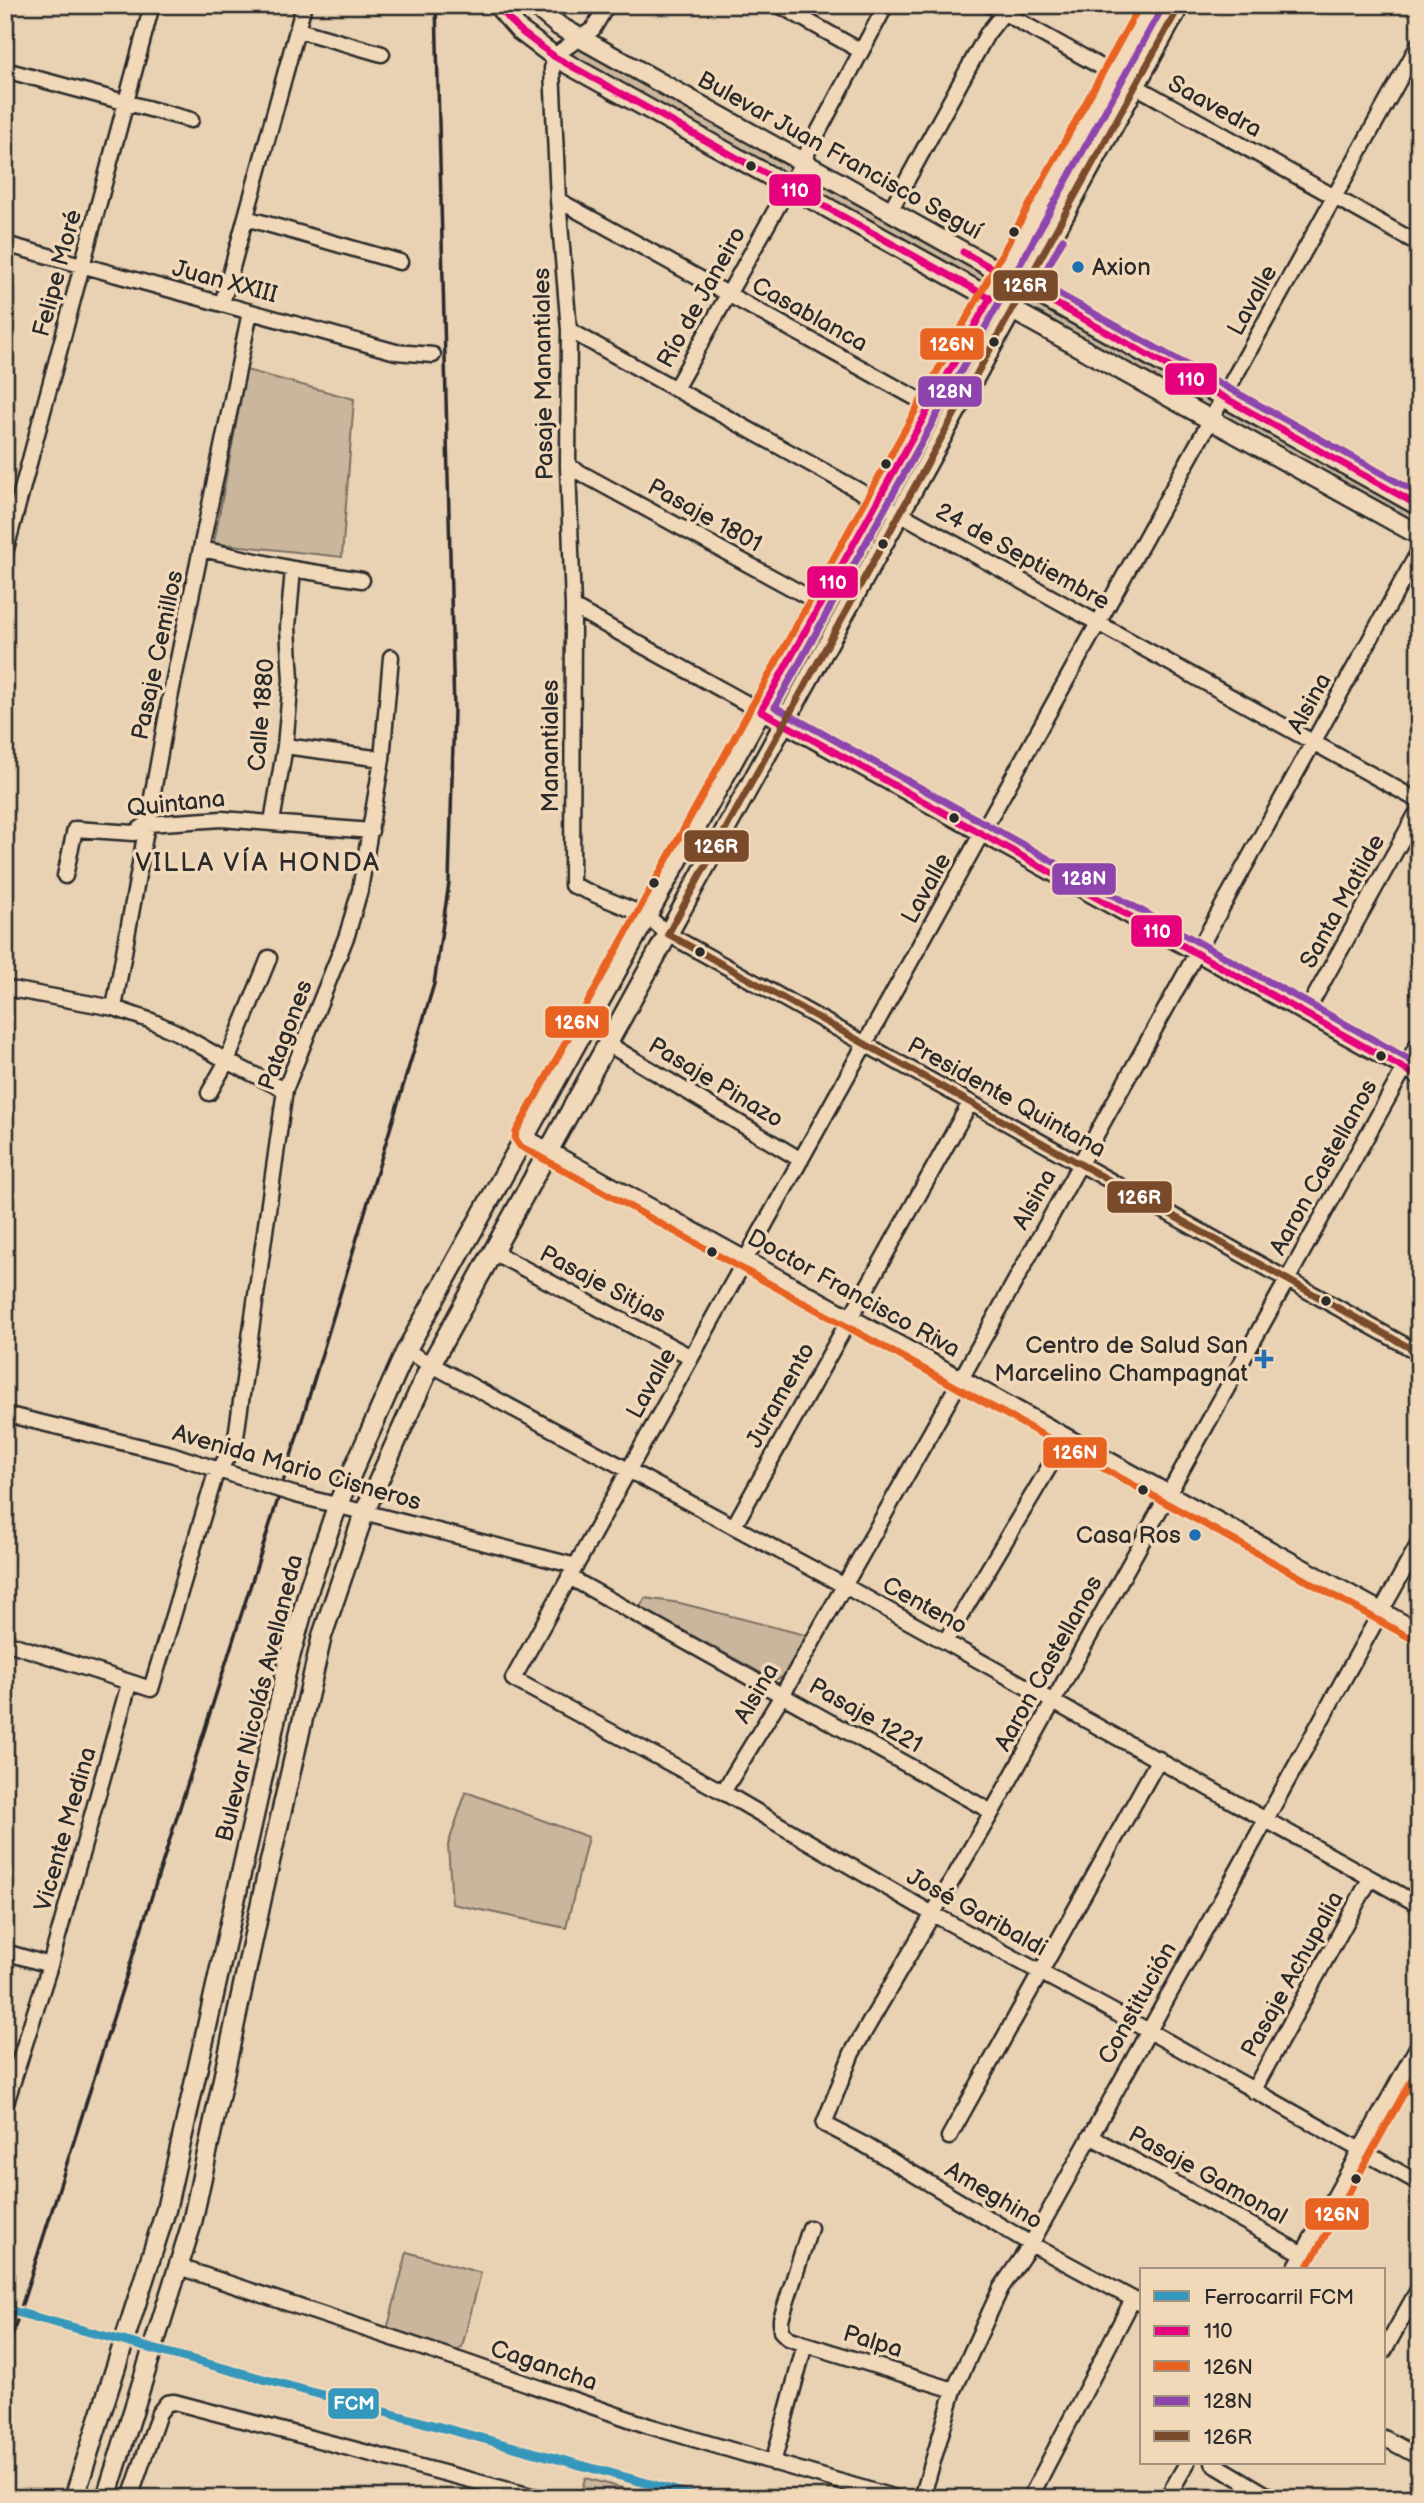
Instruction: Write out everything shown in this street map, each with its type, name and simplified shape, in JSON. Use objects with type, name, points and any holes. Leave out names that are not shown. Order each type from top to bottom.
[{"type":"main road","points":[[496,5],[519,30],[555,57],[1419,536]]},
{"type":"main road","name":"Bulevar Juan Francisco Seguí","points":[[534,5],[559,26],[580,38],[1419,506]]},
{"type":"main road","name":"Bulevar Nicolás Avellaneda","points":[[74,2498],[166,2210],[287,1668],[310,1585],[338,1504],[406,1351],[1152,5]]},
{"type":"main road","name":"Bulevar Nicolás Avellaneda","points":[[106,2498],[195,2211],[311,1678],[335,1593],[365,1511],[431,1364],[1180,5]]},
{"type":"street","name":"Felipe Moré","points":[[5,552],[152,5]]},
{"type":"street","points":[[222,304],[304,5]]},
{"type":"street","points":[[555,57],[565,46],[593,29],[607,5]]},
{"type":"street","points":[[779,5],[861,51]]},
{"type":"street","name":"Río de Janeiro","points":[[675,389],[789,186],[886,5]]},
{"type":"street","name":"Saavedra","points":[[990,5],[1007,9],[1135,88],[1419,244]]},
{"type":"street","points":[[890,211],[987,34],[1007,9]]},
{"type":"street","points":[[298,30],[382,54]]},
{"type":"street","name":"Lavalle","points":[[513,1679],[1419,44]]},
{"type":"street","name":"Pasaje Manantiales","points":[[555,57],[552,68],[558,200],[569,330],[568,466],[573,607]]},
{"type":"street","points":[[5,70],[191,120]]},
{"type":"street","name":"Casablanca","points":[[558,200],[930,406]]},
{"type":"street","points":[[246,218],[400,262]]},
{"type":"street","name":"Juan XXIII","points":[[5,244],[396,352],[433,355]]},
{"type":"street","name":"Pasaje Cemillos","points":[[114,1008],[169,703],[250,312]]},
{"type":"street","name":"24 de Septiembre","points":[[569,330],[1419,801]]},
{"type":"street","name":"Pasaje 1801","points":[[568,466],[821,604]]},
{"type":"street","points":[[202,549],[293,569],[362,580]]},
{"type":"street","name":"Alsina","points":[[723,1792],[783,1694],[961,1379],[1419,551]]},
{"type":"street","name":"Calle 1880","points":[[272,822],[285,746],[291,680],[288,627],[293,569]]},
{"type":"street","points":[[573,607],[1419,1077]]},
{"type":"street","name":"Manantiales","points":[[572,885],[573,607]]},
{"type":"street","name":"Patagones","points":[[218,1469],[229,1459],[235,1444],[285,1090],[347,935],[360,890],[382,759],[391,657]]},
{"type":"street","points":[[285,746],[382,759]]},
{"type":"street","name":"Santa Matilde","points":[[1305,1014],[1419,809]]},
{"type":"street","name":"Quintana","points":[[65,876],[75,829],[134,833],[147,824],[222,819],[372,831]]},
{"type":"street","name":"Presidente Quintana","points":[[572,885],[647,916],[668,934],[1419,1353]]},
{"type":"street","points":[[209,1093],[227,1061],[269,958]]},
{"type":"street","points":[[5,988],[114,1008],[176,1032],[285,1090]]},
{"type":"street","name":"Aaron Castellanos","points":[[824,2124],[852,2053],[992,1812],[1419,1042]]},
{"type":"street","name":"Pasaje Pinazo","points":[[608,1044],[800,1160]]},
{"type":"street","name":"Juramento","points":[[734,1526],[970,1103]]},
{"type":"street","name":"Doctor Francisco Riva","points":[[524,1137],[1419,1631]]},
{"type":"street","name":"Pasaje Sitjas","points":[[493,1252],[691,1357]]},
{"type":"street","name":"Centeno","points":[[406,1351],[629,1468],[843,1585],[1419,1905]]},
{"type":"street","name":"Avenida Mario Cisneros","points":[[5,1414],[172,1454],[296,1495],[365,1511],[573,1571]]},
{"type":"street","points":[[945,1643],[1067,1437]]},
{"type":"street","points":[[6,1647],[151,1689],[218,1469]]},
{"type":"street","name":"Constitución","points":[[922,2498],[954,2390],[1001,2288],[1031,2244],[1419,1543]]},
{"type":"street","name":"Pasaje 1221","points":[[573,1571],[992,1812]]},
{"type":"street","name":"José Garibaldi","points":[[513,1679],[723,1792],[931,1913],[1419,2183]]},
{"type":"street","name":"Vicente Medina","points":[[5,2106],[50,1965],[129,1684]]},
{"type":"street","points":[[949,2137],[1159,1759]]},
{"type":"street","name":"Pasaje Achupalia","points":[[1253,2091],[1370,1879]]},
{"type":"street","points":[[5,1952],[50,1965]]},
{"type":"street","points":[[1295,2268],[1419,2043]]},
{"type":"street","name":"Ameghino","points":[[824,2124],[865,2145],[1031,2244],[1138,2302]]},
{"type":"street","name":"Pasaje Gamonal","points":[[1090,2136],[1303,2254]]},
{"type":"street","name":"Palpa","points":[[810,2228],[781,2319],[781,2331],[789,2338],[805,2344],[954,2390]]},
{"type":"street","name":"Cagancha","points":[[179,2267],[649,2426],[897,2498]]},
{"type":"street","points":[[1386,2347],[1419,2288]]},
{"type":"street","points":[[1030,2498],[1138,2302]]},
{"type":"street","points":[[773,2463],[805,2344]]},
{"type":"street","points":[[130,2498],[159,2413],[167,2403],[184,2403],[539,2498]]},
{"type":"street","points":[[1386,2439],[1419,2457]]},
{"type":"street","points":[[1167,2498],[1185,2464]]},
{"type":"street","points":[[1215,2464],[1272,2498]]},
{"type":"shaded area","points":[[580,38],[1419,506],[1419,535],[558,53]]},
{"type":"shaded area","points":[[246,370],[354,399],[342,557],[214,543]]},
{"type":"shaded area","points":[[645,1598],[680,1603],[809,1636],[787,1676],[774,1680],[640,1607]]},
{"type":"shaded area","points":[[466,1792],[588,1837],[566,1928],[452,1904],[448,1845]]},
{"type":"shaded area","points":[[407,2252],[481,2273],[462,2347],[455,2353],[387,2330]]},
{"type":"shaded area","points":[[585,2478],[659,2498],[580,2498]]},
{"type":"railway","points":[[5,2358],[278,1499],[434,984],[449,883],[454,711],[436,5]]},
{"type":"rail line","name":"FCM","points":[[5,2309],[702,2498]]},
{"type":"transit line","name":"110","points":[[497,5],[519,30],[555,57],[990,298],[761,711],[1419,1077]]},
{"type":"transit line","name":"126N","points":[[1140,5],[516,1132],[515,1139],[520,1146],[1414,1640]]},
{"type":"transit line","name":"126R","points":[[1180,5],[668,934],[1419,1353]]},
{"type":"transit line","name":"128N","points":[[1161,10],[775,707],[1419,1065]]},
{"type":"transit line","name":"128N","points":[[1063,239],[1039,283],[1419,494]]},
{"type":"transit line","name":"110","points":[[963,252],[1419,506]]},
{"type":"transit line","name":"126N","points":[[1307,2268],[1419,2066]]},
{"type":"place","name":"Axion","points":[[1078,267]]},
{"type":"place","name":"Centro de Salud San Marcelino Champagnat","points":[[1264,1359]]},
{"type":"place","name":"Casa Ros","points":[[1195,1535]]},
{"type":"district","name":"VILLA VÍA HONDA","points":[[258,862]]}]
